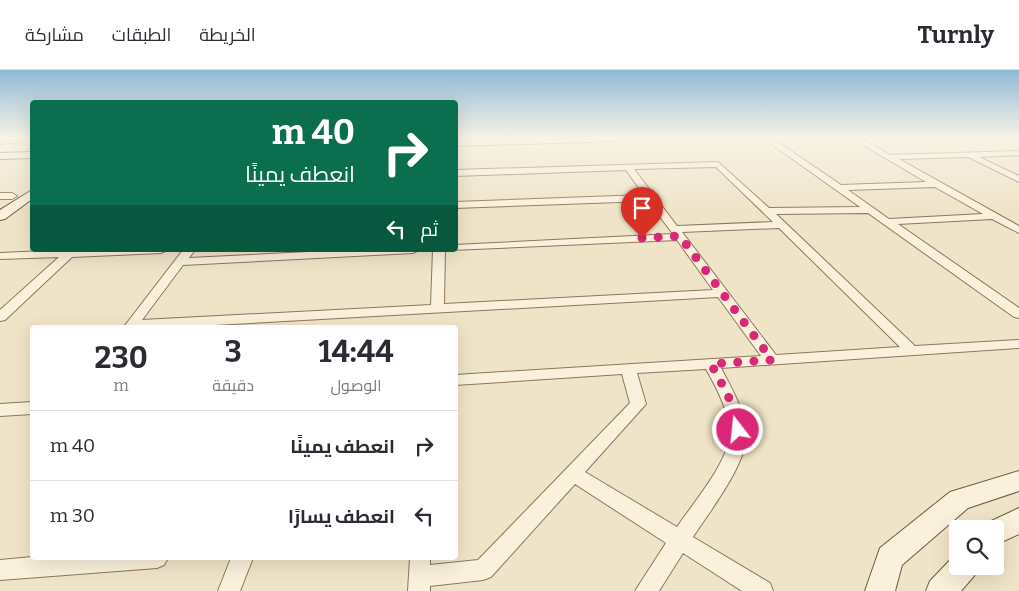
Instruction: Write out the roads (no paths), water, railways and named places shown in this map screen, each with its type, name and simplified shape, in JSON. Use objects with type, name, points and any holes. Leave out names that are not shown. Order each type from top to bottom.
[{"type":"main road","points":[[0,203],[6,196],[30,183]]},
{"type":"main road","points":[[0,216],[30,195]]},
{"type":"main road","points":[[880,591],[890,557],[960,500],[1019,481]]},
{"type":"main road","points":[[1004,528],[1019,520]]},
{"type":"main road","points":[[941,591],[956,575]]},
{"type":"street","points":[[802,162],[1019,314]]},
{"type":"street","points":[[898,162],[1019,230]]},
{"type":"street","points":[[984,162],[1019,179]]},
{"type":"street","points":[[458,173],[718,164],[912,351]]},
{"type":"street","points":[[628,167],[772,360]]},
{"type":"street","points":[[838,188],[937,184]]},
{"type":"street","points":[[458,205],[651,198]]},
{"type":"street","points":[[767,212],[869,210]]},
{"type":"street","points":[[887,222],[994,216]]},
{"type":"street","points":[[458,248],[781,225]]},
{"type":"street","points":[[0,256],[71,252]]},
{"type":"street","points":[[0,317],[71,252]]},
{"type":"street","points":[[131,325],[188,252]]},
{"type":"street","points":[[180,262],[374,252]]},
{"type":"street","points":[[437,308],[439,252]]},
{"type":"street","points":[[147,325],[722,293]]},
{"type":"street","points":[[458,380],[1019,344]]},
{"type":"street","points":[[646,591],[733,459],[738,430],[728,395],[711,364]]},
{"type":"street","points":[[419,575],[483,570],[638,404],[628,369]]},
{"type":"street","points":[[0,410],[30,408]]},
{"type":"street","points":[[573,474],[762,591]]},
{"type":"street","points":[[0,570],[131,560]]},
{"type":"street","points":[[229,591],[241,560]]}]
